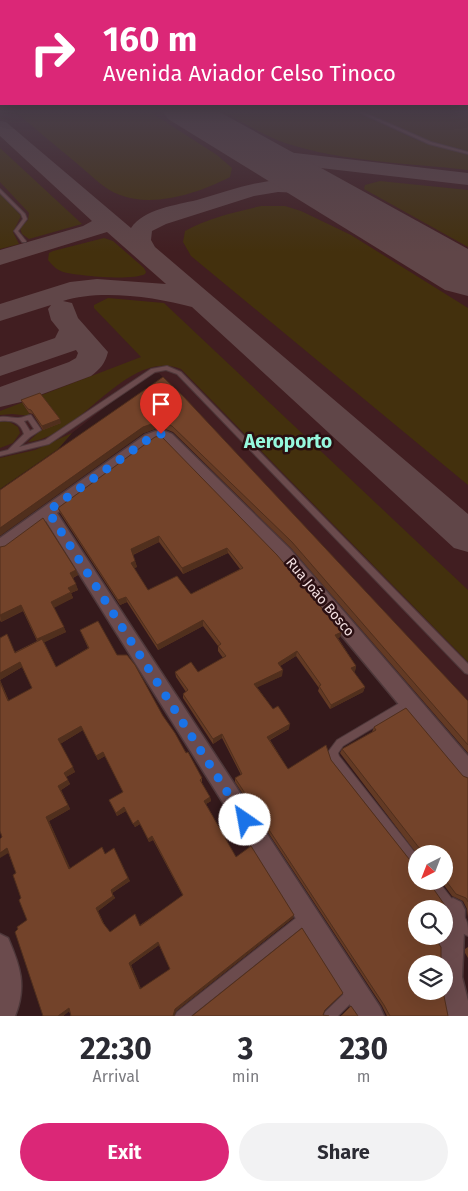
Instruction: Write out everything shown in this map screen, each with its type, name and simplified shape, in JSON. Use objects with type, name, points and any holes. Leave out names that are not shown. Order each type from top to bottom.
[{"type":"street","name":"Rua João Bosco","points":[[48,511],[150,438],[161,434],[174,442],[274,543],[468,772]]},
{"type":"street","points":[[0,546],[48,511],[371,1016]]},
{"type":"street","points":[[451,945],[450,977],[459,1016]]},
{"type":"street","points":[[0,946],[8,970],[11,992],[8,1006],[1,1016]]},
{"type":"lane","points":[[0,190],[23,214],[25,219],[16,231],[24,241]]},
{"type":"lane","points":[[2,453],[47,442],[153,370],[167,368],[179,373],[468,670]]},
{"type":"lane","points":[[0,419],[20,420],[29,418],[38,430],[28,435],[18,446],[2,453]]},
{"type":"lane","points":[[20,420],[26,428],[28,435]]},
{"type":"lane","points":[[408,702],[340,742],[333,752],[335,759],[408,852]]},
{"type":"lane","points":[[438,890],[445,900]]},
{"type":"lane","points":[[453,910],[468,930]]},
{"type":"lane","points":[[181,1016],[307,917]]},
{"type":"lane","points":[[329,1016],[355,991]]},
{"type":"shaded area","points":[[0,157],[468,157],[468,705],[159,373],[150,375],[134,385],[72,433],[58,449],[0,489]]},
{"type":"shaded area","points":[[0,157],[10,157],[82,224],[29,239],[22,234],[20,228],[28,220],[29,213],[0,182]]},
{"type":"shaded area","points":[[70,157],[220,157],[232,168],[230,177],[218,183],[191,193],[162,199],[133,199],[109,190]]},
{"type":"shaded area","points":[[350,157],[468,157],[468,170],[376,161]]},
{"type":"shaded area","points":[[380,181],[468,190],[468,247],[364,189],[365,185]]},
{"type":"shaded area","points":[[0,193],[21,216],[13,232],[19,244],[0,249]]},
{"type":"shaded area","points":[[261,206],[285,206],[301,211],[351,235],[468,308],[468,485],[191,256],[183,242],[185,231],[212,219]]},
{"type":"shaded area","points":[[104,238],[113,241],[144,268],[145,274],[118,277],[71,274],[59,270],[48,260],[49,253],[53,251]]},
{"type":"shaded area","points":[[108,298],[164,303],[468,590],[468,662],[181,369],[161,366],[141,371],[122,382],[67,426],[48,437],[28,442],[41,430],[60,423],[23,404],[31,416],[0,415],[0,411],[141,357],[94,308],[94,305]]},
{"type":"shaded area","points":[[8,421],[18,427],[20,433],[13,443],[0,448],[0,422]]},
{"type":"shaded area","points":[[72,433],[58,449],[0,489],[0,458],[35,450]]},
{"type":"building","points":[[163,377],[183,396],[468,701],[468,745],[292,542],[172,426],[160,421],[143,427],[0,528],[0,490]]},
{"type":"building","points":[[40,393],[60,419],[42,426],[21,400]]},
{"type":"building","points":[[161,436],[277,555],[342,632],[335,635],[356,666],[351,668],[365,687],[331,705],[319,686],[321,685],[297,651],[278,663],[283,670],[254,684],[273,709],[278,706],[290,724],[267,737],[288,769],[326,745],[331,760],[408,858],[408,890],[434,890],[441,900],[408,900],[408,945],[440,945],[441,955],[408,955],[408,1000],[445,1000],[448,1016],[390,1016],[235,778],[242,774],[222,734],[213,739],[183,694],[188,690],[175,672],[191,662],[198,672],[226,656],[218,646],[221,644],[203,620],[157,645],[126,597],[118,600],[58,508],[155,437]],"holes":[[[159,536],[182,568],[227,548],[243,568],[191,594],[177,576],[148,590],[131,563],[135,561],[131,549]]]},
{"type":"building","points":[[43,518],[76,570],[70,573],[76,584],[68,588],[71,592],[51,602],[64,627],[37,639],[21,605],[0,615],[0,547],[5,546]]},
{"type":"building","points":[[98,621],[117,655],[127,655],[135,665],[163,716],[186,753],[188,752],[202,778],[200,780],[210,797],[204,801],[236,857],[251,846],[294,915],[175,1009],[173,1016],[71,1016],[69,1008],[58,1016],[43,1016],[15,932],[18,929],[17,927],[27,920],[19,900],[21,898],[13,875],[16,873],[7,848],[0,853],[0,839],[2,837],[0,831],[0,682],[8,701],[32,688],[20,662],[0,673],[0,638],[7,634],[15,653],[42,639],[56,667],[89,648],[80,630]],"holes":[[[81,726],[96,756],[103,752],[123,792],[109,800],[116,813],[124,807],[133,824],[138,820],[148,839],[152,836],[183,895],[140,926],[135,914],[110,932],[103,923],[96,908],[113,896],[111,890],[128,878],[114,848],[105,854],[102,847],[69,869],[46,817],[68,805],[58,786],[68,780],[64,773],[73,767],[58,739]],[[158,942],[170,969],[140,989],[129,963]]]},
{"type":"building","points":[[406,708],[463,776],[468,778],[468,902],[466,898],[456,894],[453,890],[453,845],[417,845],[342,749],[376,730],[374,727]]},
{"type":"building","points":[[302,928],[343,993],[325,1010],[323,1015],[329,1016],[192,1016]]},
{"type":"building","points":[[351,1006],[358,1016],[341,1016]]},
{"type":"taxiway","points":[[35,157],[146,252]]},
{"type":"taxiway","points":[[281,157],[468,179]]},
{"type":"taxiway","points":[[146,252],[141,245],[139,235],[147,224],[171,214],[247,191],[267,186],[295,185],[313,189],[336,199]]},
{"type":"taxiway","points":[[0,258],[91,231],[101,226],[104,221],[103,217]]},
{"type":"taxiway","points":[[146,252],[468,537]]},
{"type":"taxiway","points":[[0,313],[70,290],[97,287],[169,292],[200,301]]},
{"type":"taxiway","points":[[62,309],[65,320],[73,329]]},
{"type":"taxiway","points":[[0,367],[65,344],[72,337],[73,329]]},
{"type":"taxiway","points":[[0,397],[80,369],[90,362],[93,352],[73,329]]},
{"type":"runway","points":[[265,157],[468,276]]},
{"type":"district","name":"Aeroporto","points":[[288,441]]},
{"type":"route","points":[[161,434],[150,438],[48,511],[245,820]]}]
